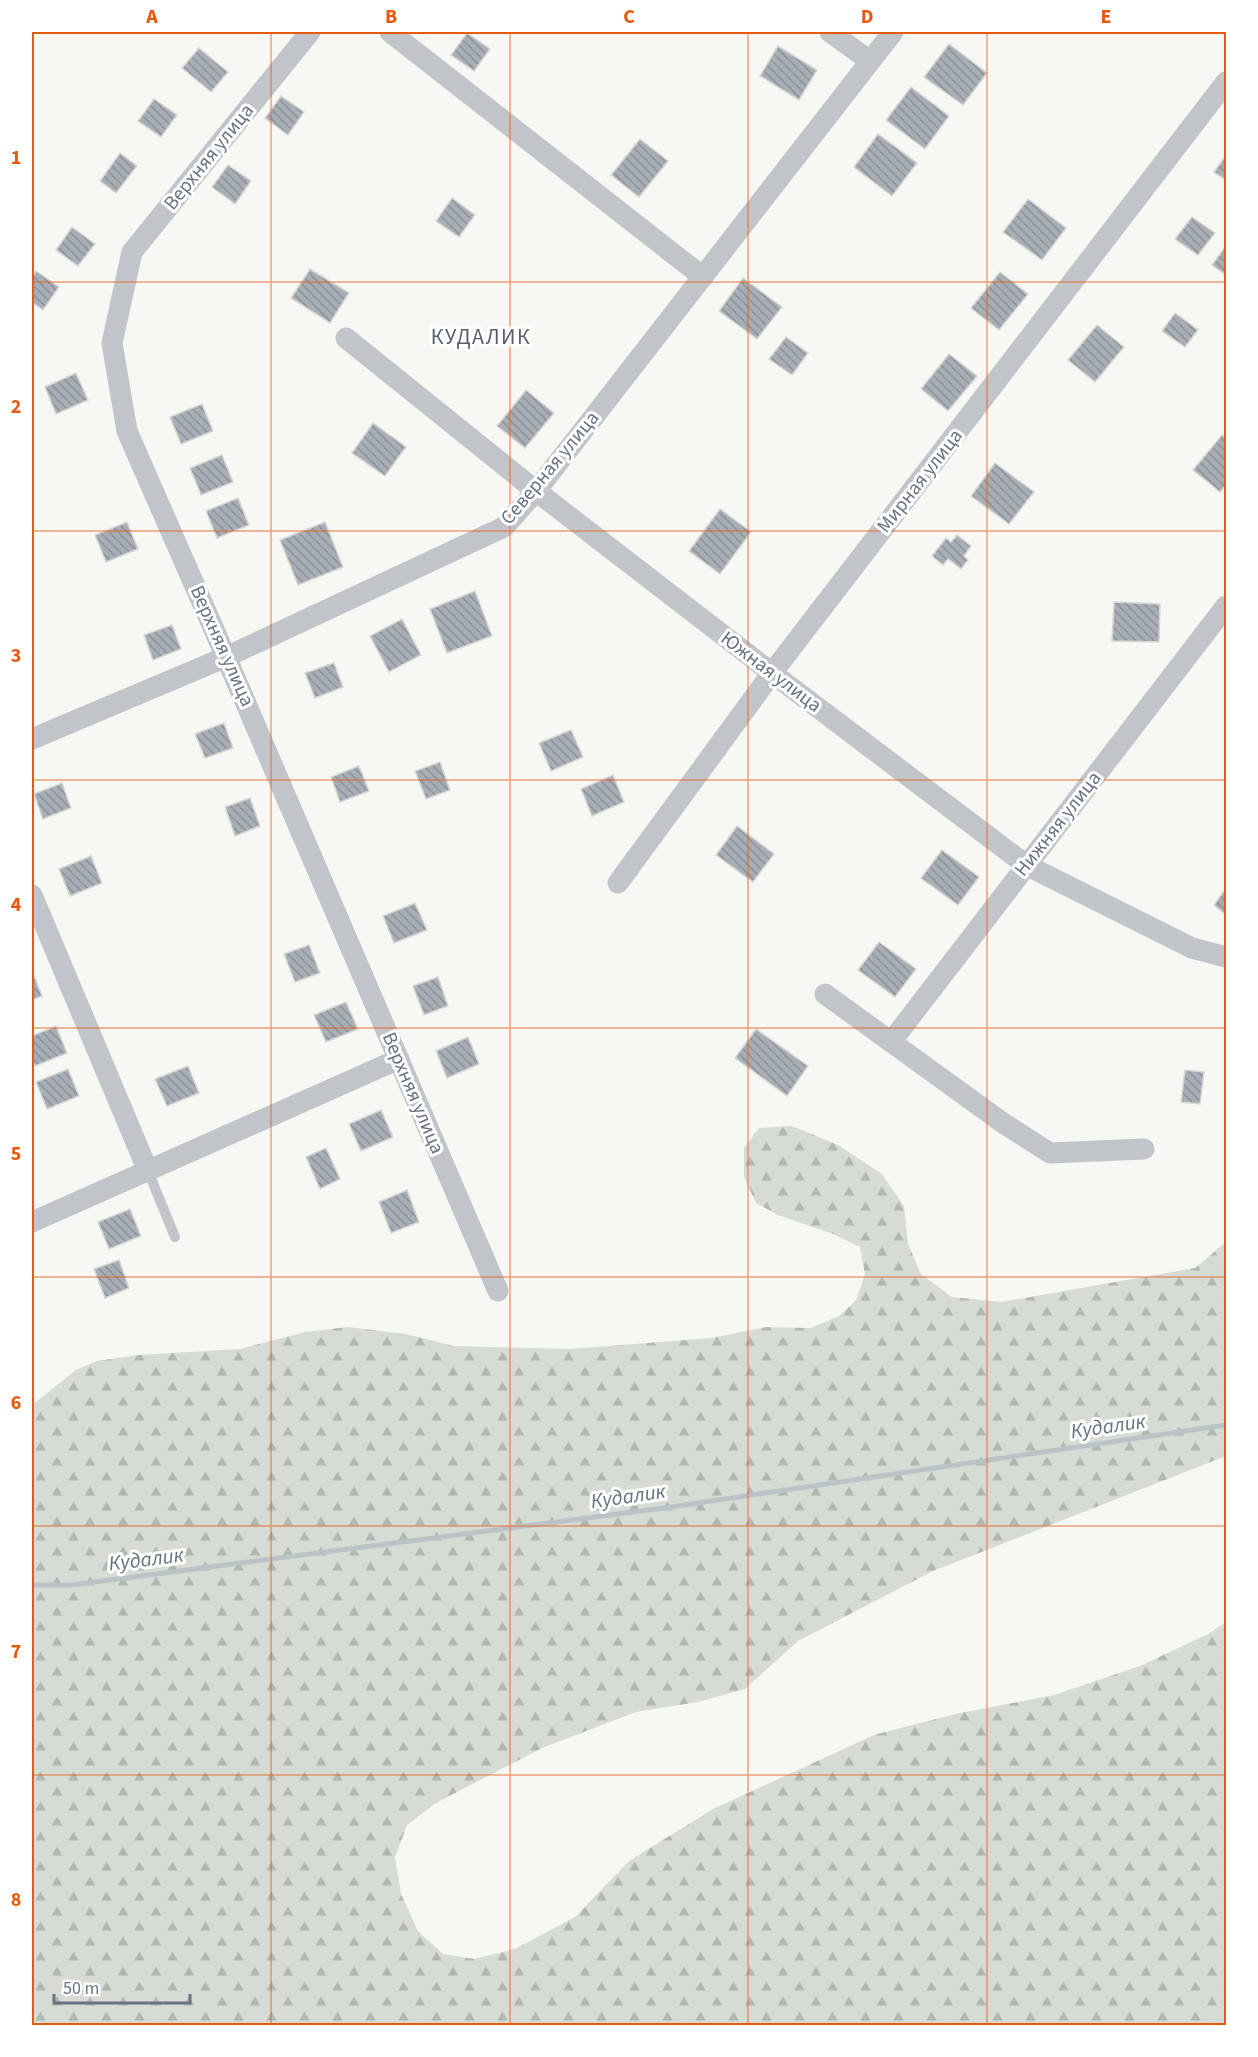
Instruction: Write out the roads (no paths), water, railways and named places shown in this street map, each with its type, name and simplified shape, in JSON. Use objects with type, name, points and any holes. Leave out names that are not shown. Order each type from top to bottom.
[{"type":"street","name":"Верхняя улица","points":[[310,32],[132,252],[112,344],[127,431],[498,1291]]},
{"type":"street","points":[[390,32],[703,277]]},
{"type":"street","points":[[830,32],[870,61]]},
{"type":"street","name":"Северная улица","points":[[32,739],[226,657],[504,527],[536,491],[893,32]]},
{"type":"street","name":"Мирная улица","points":[[618,884],[772,674],[1227,82]]},
{"type":"street","name":"Южная улица","points":[[346,338],[536,491],[772,674],[1026,865],[1192,948],[1227,957]]},
{"type":"street","name":"Нижняя улица","points":[[891,1042],[1227,606]]},
{"type":"street","points":[[32,895],[147,1171]]},
{"type":"street","points":[[825,994],[1003,1123],[1050,1153],[1144,1149]]},
{"type":"street","points":[[32,1222],[399,1059]]},
{"type":"lane","points":[[147,1171],[176,1237]]},
{"type":"waterway","name":"Кудалик","points":[[32,1585],[72,1585],[664,1508],[1226,1425]]},
{"type":"district","name":"КУДАЛИК","points":[[481,337]]}]
